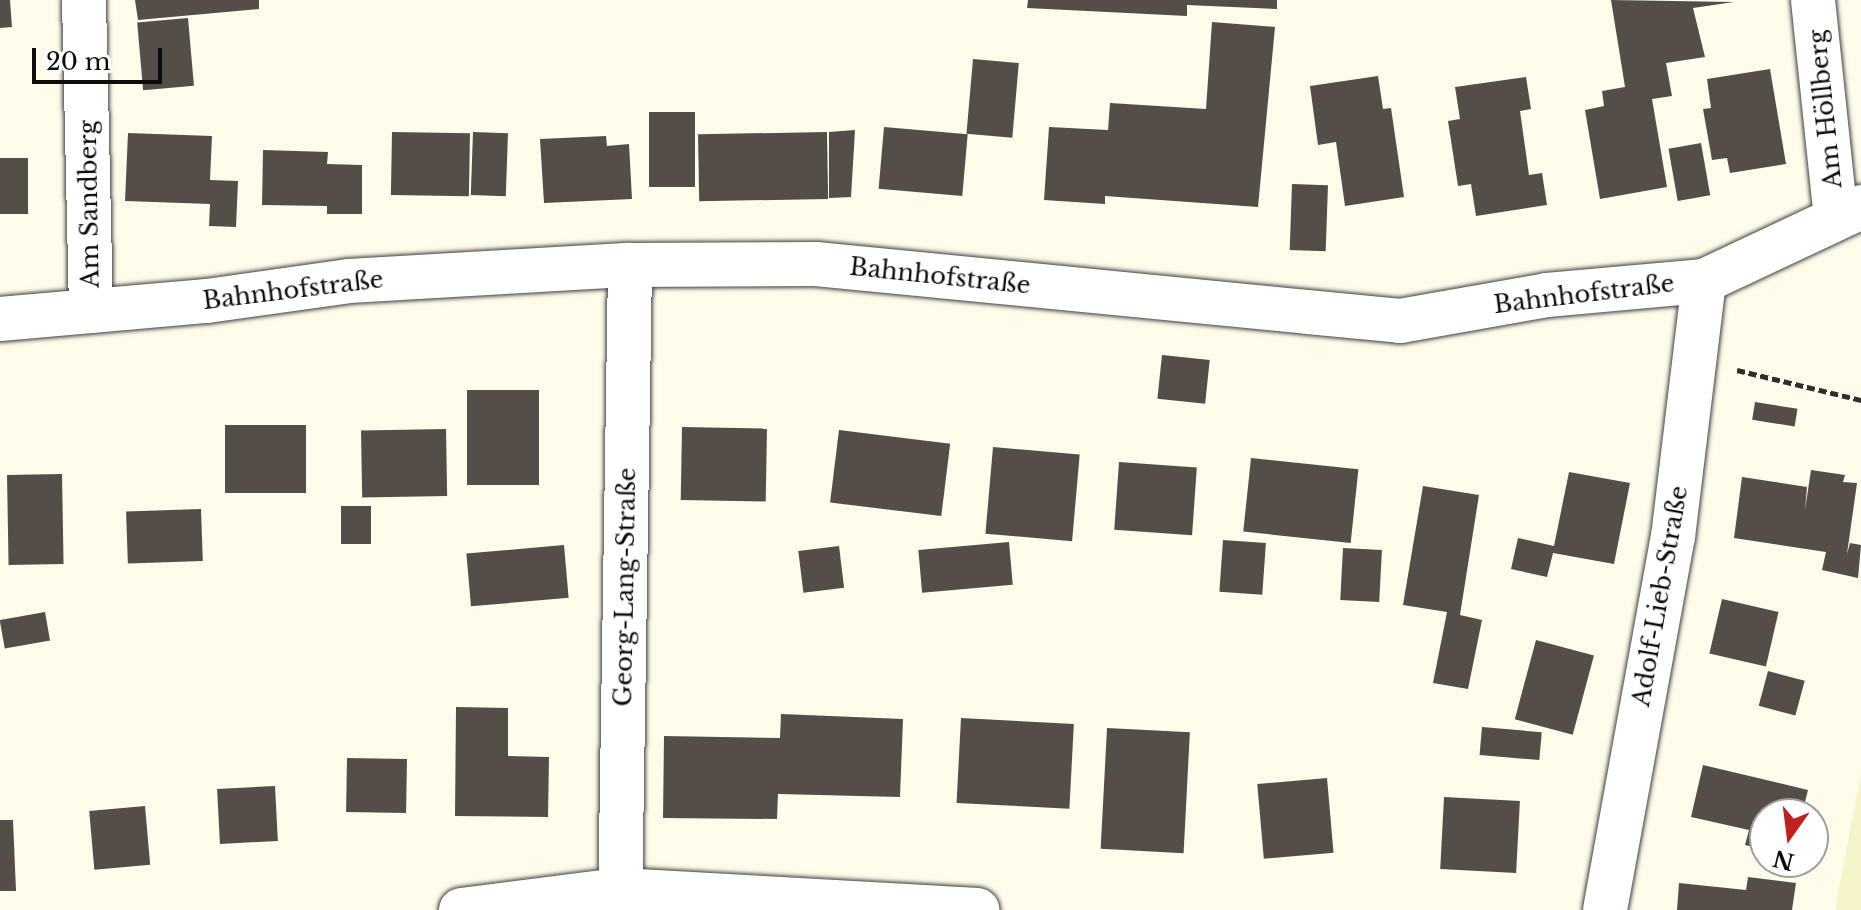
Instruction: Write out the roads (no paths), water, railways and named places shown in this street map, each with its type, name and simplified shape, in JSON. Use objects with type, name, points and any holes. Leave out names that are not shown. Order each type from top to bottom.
[{"type":"street","name":"Am Sandberg","points":[[84,0],[91,311]]},
{"type":"street","name":"Am Höllberg","points":[[1813,0],[1848,212]]},
{"type":"street","name":"Bahnhofstraße","points":[[0,319],[349,281],[630,265],[816,264],[1400,321],[1547,295],[1704,281],[1848,212]]},
{"type":"street","name":"Georg-Lang-Straße","points":[[620,900],[630,265]]},
{"type":"street","name":"Adolf-Lieb-Straße","points":[[1605,910],[1673,537],[1704,281]]},
{"type":"street","points":[[461,910],[620,900],[977,910]]}]
